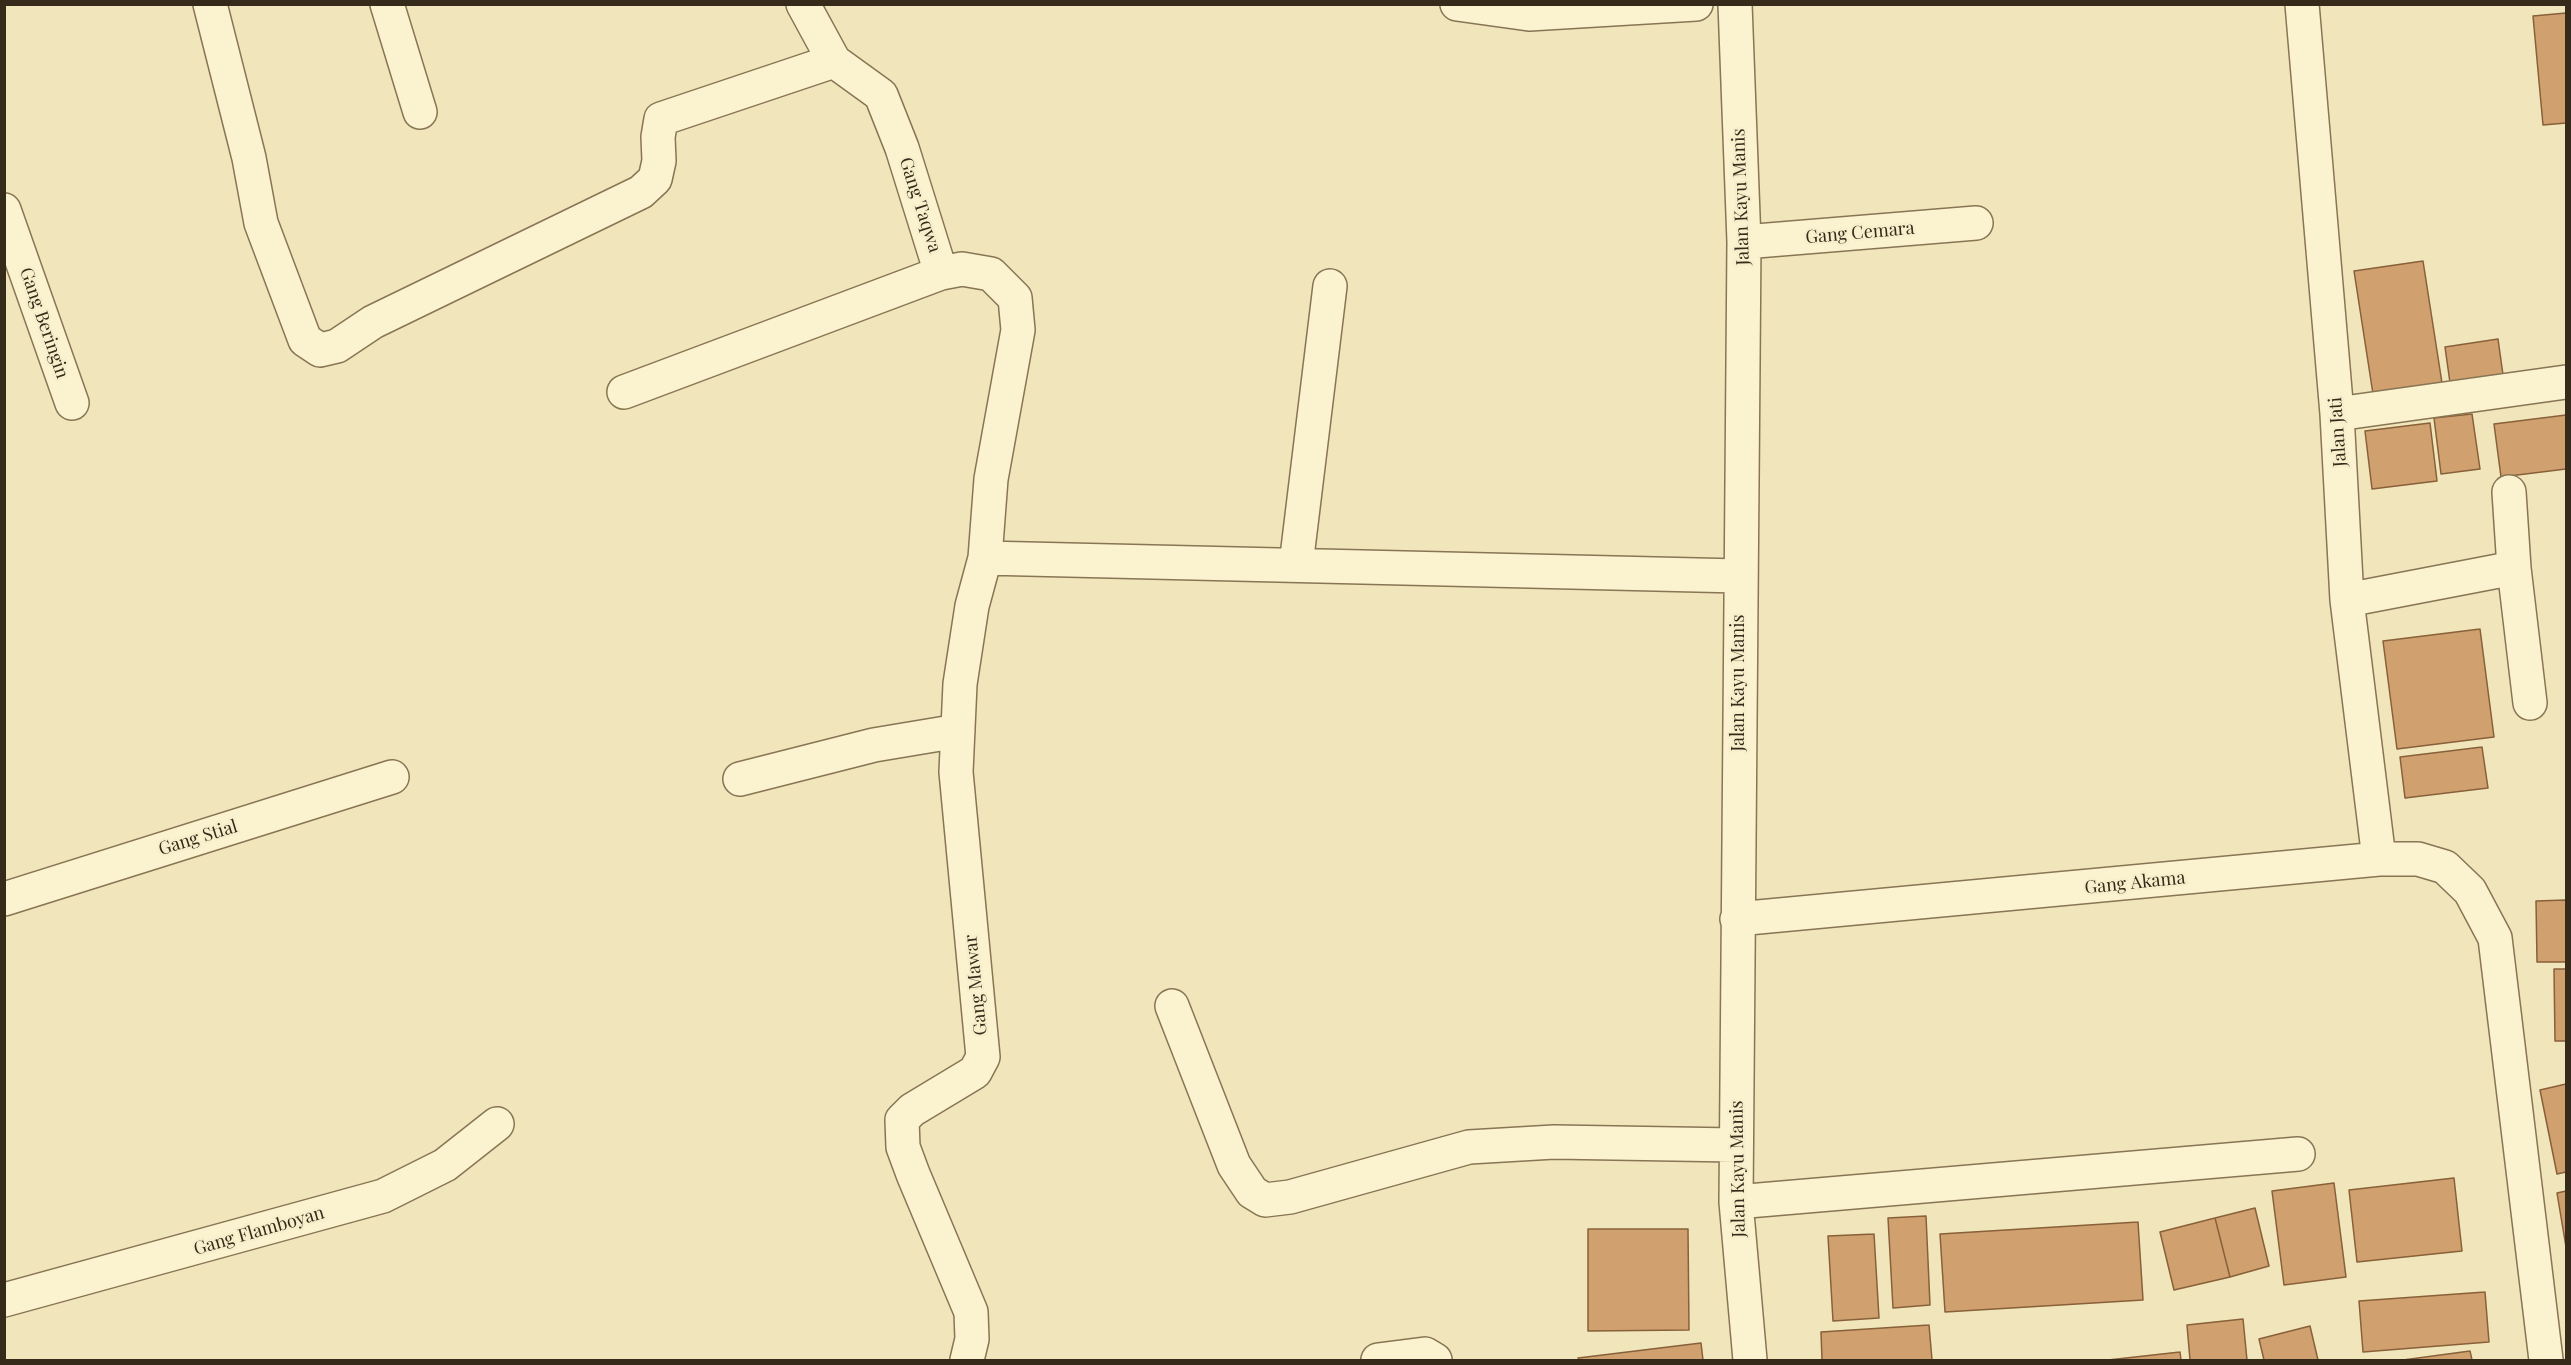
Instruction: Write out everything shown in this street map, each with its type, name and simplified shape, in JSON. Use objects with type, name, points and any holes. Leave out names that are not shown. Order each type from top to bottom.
[{"type":"street","points":[[210,4],[249,158],[261,222],[305,340],[320,350],[338,346],[373,322],[641,192],[655,178],[659,161],[660,118],[834,62]]},
{"type":"street","points":[[387,4],[420,112]]},
{"type":"street","name":"Gang Taqwa","points":[[803,4],[834,62],[881,95],[902,148],[941,273],[962,269],[991,274],[1015,298],[1018,330],[991,479],[985,558]]},
{"type":"street","points":[[1457,4],[1529,14],[1696,4]]},
{"type":"street","name":"Jalan Kayu Manis","points":[[1735,4],[1744,242],[1739,576],[1736,1202],[1750,1360]]},
{"type":"street","name":"Jalan Jati","points":[[2302,4],[2337,414],[2347,600],[2379,859]]},
{"type":"street","name":"Gang Beringin","points":[[4,210],[72,403]]},
{"type":"street","name":"Gang Cemara","points":[[1744,242],[1976,223]]},
{"type":"street","points":[[624,392],[941,273]]},
{"type":"street","points":[[1296,566],[1330,286]]},
{"type":"street","points":[[2337,414],[2566,381]]},
{"type":"street","points":[[2509,492],[2514,568],[2530,703]]},
{"type":"street","points":[[985,558],[1739,576]]},
{"type":"street","name":"Gang Mawar","points":[[967,1360],[972,1339],[971,1312],[903,1147],[902,1120],[912,1110],[975,1072],[983,1057],[956,772],[960,684],[972,606],[985,558]]},
{"type":"street","points":[[2347,600],[2514,568]]},
{"type":"street","points":[[741,779],[874,745],[958,730]]},
{"type":"street","name":"Gang Stial","points":[[4,899],[392,777]]},
{"type":"street","name":"Gang Akama","points":[[1737,919],[2379,859],[2418,859],[2445,867],[2470,891],[2495,938],[2546,1360]]},
{"type":"street","points":[[1172,1006],[1234,1165],[1252,1192],[1265,1200],[1301,1195],[1469,1147],[1554,1142],[1736,1145]]},
{"type":"street","name":"Gang Flamboyan","points":[[4,1300],[383,1196],[445,1165],[497,1124]]},
{"type":"street","points":[[1736,1202],[2298,1154]]},
{"type":"street","points":[[1378,1360],[1425,1354],[1435,1360]]},
{"type":"building","points":[[2566,13],[2566,123],[2543,125],[2533,16]]},
{"type":"building","points":[[2423,261],[2442,383],[2373,394],[2354,271]]},
{"type":"building","points":[[2498,339],[2504,382],[2451,390],[2445,347]]},
{"type":"building","points":[[2472,414],[2480,469],[2441,474],[2434,418]]},
{"type":"building","points":[[2566,415],[2566,469],[2501,477],[2494,424]]},
{"type":"building","points":[[2430,423],[2437,481],[2372,489],[2365,431]]},
{"type":"building","points":[[2480,629],[2494,737],[2397,749],[2383,641]]},
{"type":"building","points":[[2482,747],[2488,788],[2405,798],[2400,757]]},
{"type":"building","points":[[2566,900],[2566,962],[2537,962],[2536,901]]},
{"type":"building","points":[[2554,969],[2566,969],[2566,1041],[2555,1041]]},
{"type":"building","points":[[2566,1084],[2566,1172],[2557,1174],[2540,1090]]},
{"type":"building","points":[[2454,1178],[2462,1251],[2357,1262],[2349,1190]]},
{"type":"building","points":[[2334,1183],[2346,1277],[2284,1285],[2272,1191]]},
{"type":"building","points":[[2566,1191],[2566,1247],[2557,1193]]},
{"type":"building","points":[[2255,1208],[2269,1266],[2230,1277],[2215,1218]]},
{"type":"building","points":[[1926,1216],[1930,1305],[1893,1308],[1888,1218]]},
{"type":"building","points":[[2215,1218],[2230,1277],[2174,1290],[2160,1232]]},
{"type":"building","points":[[2138,1222],[2143,1300],[1945,1312],[1940,1234]]},
{"type":"building","points":[[1588,1229],[1688,1229],[1689,1330],[1588,1331]]},
{"type":"building","points":[[1874,1234],[1879,1318],[1833,1321],[1828,1236]]},
{"type":"building","points":[[2485,1292],[2489,1342],[2363,1352],[2359,1301]]},
{"type":"building","points":[[2243,1319],[2247,1360],[2190,1360],[2187,1325]]},
{"type":"building","points":[[1929,1325],[1932,1360],[1822,1360],[1821,1332]]},
{"type":"building","points":[[2310,1326],[2318,1360],[2264,1360],[2259,1339]]},
{"type":"building","points":[[1701,1343],[1703,1360],[1579,1360],[1578,1358]]},
{"type":"building","points":[[2470,1351],[2472,1360],[2403,1360]]},
{"type":"building","points":[[2180,1352],[2181,1360],[2108,1360]]}]
